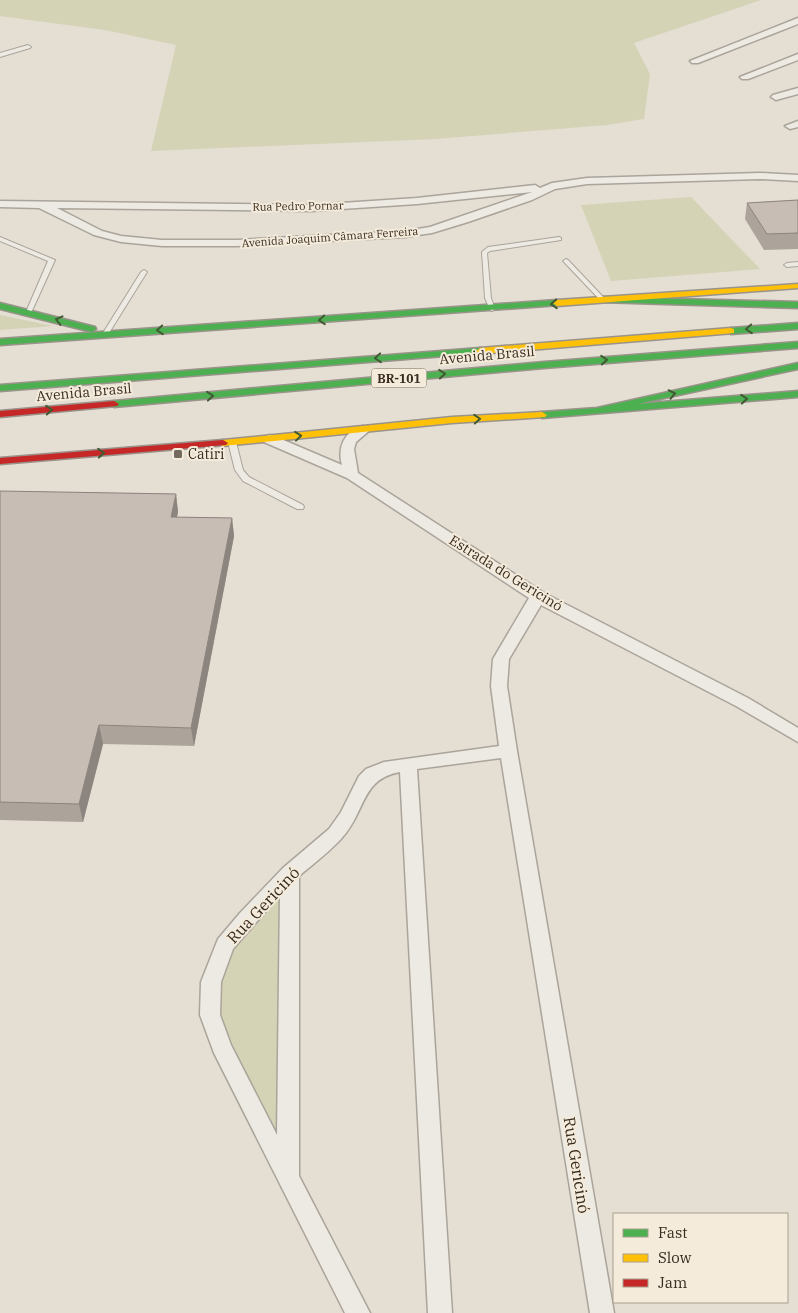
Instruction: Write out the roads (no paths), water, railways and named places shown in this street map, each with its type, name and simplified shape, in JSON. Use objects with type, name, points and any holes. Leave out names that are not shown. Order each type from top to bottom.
[{"type":"main road","points":[[0,342],[106,333],[492,309],[798,286]]},
{"type":"main road","points":[[603,300],[798,304]]},
{"type":"main road","points":[[0,306],[106,333]]},
{"type":"main road","name":"Avenida Brasil","points":[[0,388],[798,326]]},
{"type":"main road","name":"Avenida Brasil","points":[[0,414],[544,365],[798,345]]},
{"type":"main road","points":[[590,412],[798,366]]},
{"type":"main road","points":[[0,461],[269,439],[452,420],[590,412],[798,394]]},
{"type":"street","points":[[695,61],[798,21]]},
{"type":"street","points":[[745,77],[798,57]]},
{"type":"street","points":[[776,97],[798,91]]},
{"type":"street","name":"Avenida Joaquim Câmara Ferreira","points":[[42,205],[98,233],[120,240],[162,243],[237,243],[405,234],[432,230],[528,198],[552,186],[587,181],[760,176],[798,178]]},
{"type":"street","name":"Rua Pedro Pornar","points":[[0,204],[312,208],[416,201],[552,186]]},
{"type":"street","points":[[352,475],[346,460],[346,448],[349,441],[363,430]]},
{"type":"street","name":"Estrada do Gericinó","points":[[269,439],[352,475],[538,597],[742,702],[798,736]]},
{"type":"street","name":"Rua Gericinó","points":[[538,597],[501,659],[499,686],[508,751],[602,1313]]},
{"type":"street","name":"Rua Gericinó","points":[[358,1313],[221,1047],[210,1014],[210,982],[225,945],[247,918],[290,873],[335,834],[348,816],[365,781],[372,774],[384,768],[508,751]]},
{"type":"street","points":[[408,764],[440,1313]]},
{"type":"street","points":[[288,1178],[290,873]]},
{"type":"lane","points":[[0,55],[28,47]]},
{"type":"lane","points":[[0,239],[52,260],[29,312]]},
{"type":"lane","points":[[492,309],[488,298],[484,253],[488,249],[559,239]]},
{"type":"lane","points":[[566,261],[603,300]]},
{"type":"lane","points":[[787,265],[798,264]]},
{"type":"lane","points":[[106,333],[144,272]]},
{"type":"lane","points":[[232,442],[239,470],[246,479],[300,507]]},
{"type":"place","name":"Catiri","points":[[178,454]]}]
